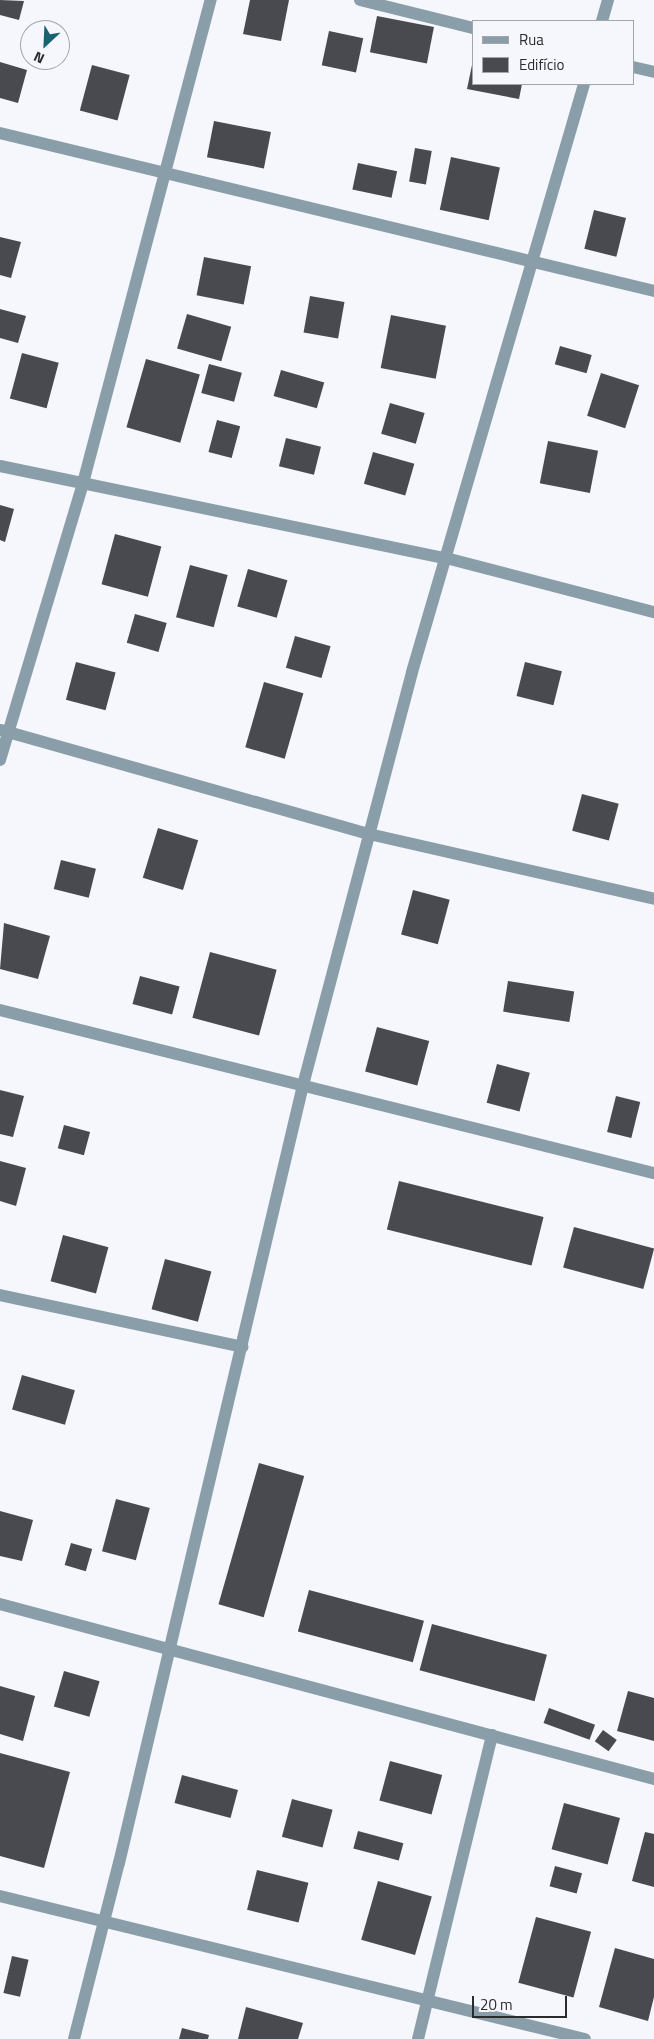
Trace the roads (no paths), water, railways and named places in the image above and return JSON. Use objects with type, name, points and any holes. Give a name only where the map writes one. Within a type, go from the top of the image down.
[{"type":"street","points":[[0,760],[4,731],[83,483],[167,173],[211,0]]},
{"type":"street","points":[[360,0],[472,28]]},
{"type":"street","points":[[602,20],[608,0]]},
{"type":"street","points":[[634,67],[654,72]]},
{"type":"street","points":[[74,2039],[170,1648],[303,1085],[369,834],[446,558],[584,85]]},
{"type":"street","points":[[0,133],[654,291]]},
{"type":"street","points":[[0,466],[446,558],[654,612]]},
{"type":"street","points":[[4,731],[369,834],[654,899]]},
{"type":"street","points":[[0,1010],[654,1173]]},
{"type":"street","points":[[0,1295],[242,1347]]},
{"type":"street","points":[[0,1604],[654,1779]]},
{"type":"street","points":[[418,2039],[492,1735]]},
{"type":"street","points":[[0,1896],[585,2039]]}]
